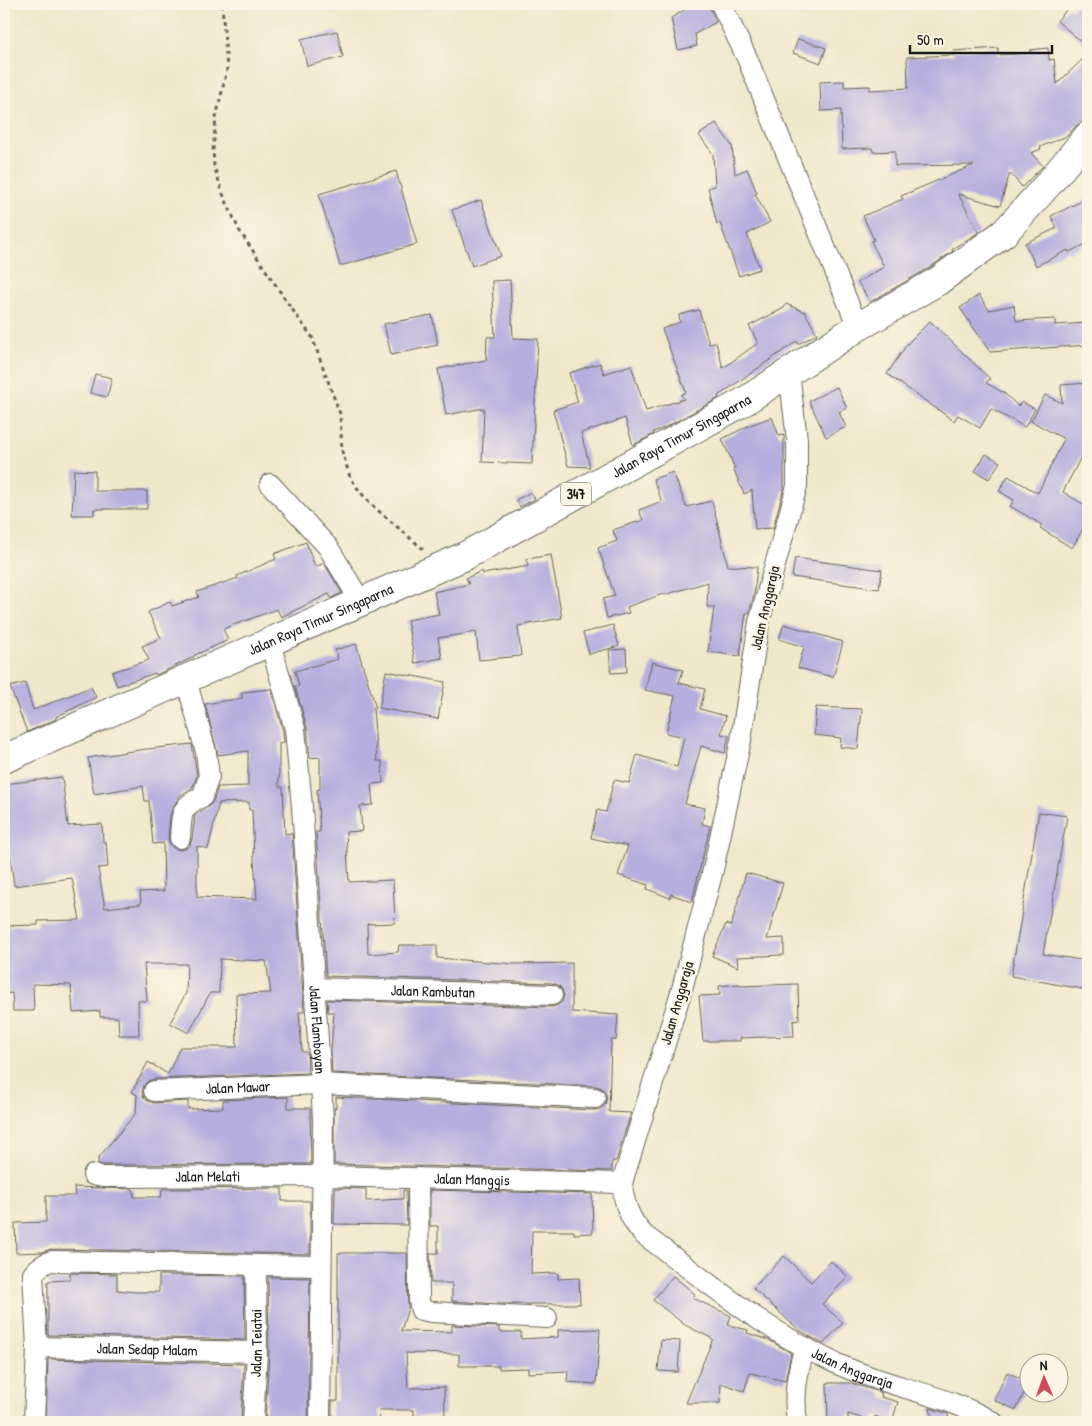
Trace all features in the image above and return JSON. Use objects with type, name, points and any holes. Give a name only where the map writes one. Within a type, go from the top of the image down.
[{"type":"main road","name":"Jalan Raya Timur Singaparna","points":[[4,759],[466,556],[745,401],[858,327],[938,281],[1004,233],[1087,141]]},
{"type":"street","points":[[722,6],[747,58],[858,327]]},
{"type":"street","name":"Jalan Anggaraja","points":[[789,371],[797,440],[797,486],[759,622],[741,740],[713,870],[682,989],[622,1183],[624,1201],[629,1216],[644,1235],[767,1326],[834,1363],[959,1406],[993,1422]]},
{"type":"street","points":[[270,484],[328,547],[361,602]]},
{"type":"street","name":"Jalan Flamboyan","points":[[270,642],[295,729],[321,1084],[323,1119],[320,1422]]},
{"type":"street","points":[[180,838],[182,813],[188,803],[202,797],[209,777],[206,752],[186,679]]},
{"type":"street","name":"Jalan Rambutan","points":[[314,988],[552,995]]},
{"type":"street","name":"Jalan Mawar","points":[[154,1091],[321,1084],[595,1098]]},
{"type":"street","name":"Jalan Melati","points":[[93,1175],[103,1177],[322,1176]]},
{"type":"street","name":"Jalan Manggis","points":[[322,1176],[622,1183]]},
{"type":"street","points":[[418,1178],[419,1301],[421,1310],[546,1318]]},
{"type":"street","points":[[34,1422],[37,1347],[34,1274],[44,1264],[51,1261],[321,1266]]},
{"type":"street","name":"Jalan Teiatai","points":[[253,1422],[257,1352],[256,1266]]},
{"type":"street","name":"Jalan Sedap Malam","points":[[37,1347],[257,1352]]},
{"type":"street","points":[[797,1422],[795,1390],[797,1372],[805,1347]]},
{"type":"path","points":[[222,4],[227,69],[216,118],[213,150],[214,166],[223,194],[239,230],[312,337],[340,414],[342,451],[350,477],[360,492],[374,507],[443,566]]},
{"type":"building","points":[[695,4],[711,4],[711,11],[716,22],[695,34],[697,46],[678,50],[671,18]]},
{"type":"building","points":[[1077,4],[1088,4],[1088,47],[1057,21],[1069,7],[1072,10]]},
{"type":"building","points":[[337,31],[343,57],[307,66],[301,39]]},
{"type":"building","points":[[798,39],[826,48],[821,63],[793,53]]},
{"type":"building","points":[[998,48],[998,55],[1030,53],[1030,50],[1048,48],[1049,60],[1054,59],[1057,84],[1088,54],[1088,119],[1076,126],[1067,136],[1040,147],[1041,149],[1031,153],[1043,166],[1022,187],[1010,173],[1000,206],[958,194],[979,232],[952,249],[953,251],[929,268],[870,302],[858,282],[884,267],[871,241],[874,240],[863,216],[903,199],[901,196],[974,165],[895,166],[895,151],[873,152],[872,148],[842,149],[841,110],[821,111],[820,82],[844,81],[844,87],[870,86],[870,90],[908,88],[907,57],[954,55],[953,51]]},
{"type":"building","points":[[716,123],[732,146],[735,174],[747,169],[757,193],[755,194],[770,222],[747,234],[760,269],[739,276],[720,223],[717,224],[708,188],[715,186],[713,154],[699,135]]},
{"type":"building","points":[[396,171],[417,244],[340,266],[319,194]]},
{"type":"building","points":[[1088,198],[1088,243],[1069,252],[1068,250],[1036,266],[1025,243],[1057,228],[1051,216]]},
{"type":"building","points":[[481,200],[501,256],[472,266],[452,210]]},
{"type":"building","points":[[510,280],[513,338],[538,339],[532,464],[482,462],[484,408],[446,415],[438,369],[486,360],[487,337],[495,337],[492,281]]},
{"type":"building","points":[[979,295],[989,310],[1014,305],[1016,321],[1055,319],[1055,325],[1088,323],[1088,345],[990,352],[960,308]]},
{"type":"building","points":[[786,304],[805,312],[817,334],[798,344],[797,341],[718,396],[719,398],[653,432],[654,434],[633,445],[625,418],[581,433],[590,467],[568,466],[553,410],[578,402],[569,373],[600,363],[604,374],[631,365],[646,411],[684,399],[681,395],[686,392],[662,329],[680,322],[679,315],[699,310],[709,344],[716,342],[723,368],[758,343],[749,326],[784,308]]},
{"type":"building","points":[[432,315],[438,345],[391,355],[384,324]]},
{"type":"building","points":[[930,321],[990,379],[986,383],[1004,393],[1018,406],[1022,402],[1035,409],[1025,427],[991,409],[980,428],[958,415],[954,421],[887,374],[908,343]]},
{"type":"building","points":[[95,374],[112,378],[107,397],[90,393]]},
{"type":"building","points":[[1088,383],[1088,453],[1084,451],[1063,492],[1088,507],[1088,520],[1072,548],[1040,528],[1042,525],[1010,506],[1014,500],[999,491],[1008,476],[1038,493],[1064,439],[1031,421],[1045,395],[1062,403],[1061,385]]},
{"type":"building","points":[[837,387],[847,408],[839,412],[846,427],[826,437],[809,401]]},
{"type":"building","points":[[772,417],[779,436],[784,435],[784,488],[773,528],[755,529],[752,490],[744,494],[722,439],[750,425]]},
{"type":"building","points":[[986,454],[1000,462],[989,479],[975,471]]},
{"type":"building","points":[[74,470],[95,471],[95,491],[147,491],[147,509],[94,509],[94,515],[72,515]]},
{"type":"building","points":[[673,472],[686,507],[712,501],[728,566],[757,567],[754,595],[749,613],[746,613],[740,656],[708,652],[714,607],[707,607],[708,582],[663,594],[627,607],[629,613],[607,618],[603,599],[615,596],[598,548],[617,541],[613,530],[643,520],[639,510],[662,501],[653,479]]},
{"type":"building","points":[[531,492],[535,499],[520,507],[516,500]]},
{"type":"building","points":[[306,542],[315,567],[324,563],[342,593],[331,598],[329,594],[281,617],[277,609],[223,629],[228,640],[156,675],[155,673],[117,686],[112,672],[149,660],[142,646],[161,638],[148,612],[170,602],[172,606],[199,597],[197,592],[238,578],[237,576],[276,559],[274,554]]},
{"type":"building","points":[[551,555],[562,618],[518,626],[521,656],[479,660],[476,632],[438,638],[442,658],[415,663],[407,620],[439,614],[434,592],[469,584],[466,578],[482,571],[483,574],[528,566],[527,559]]},
{"type":"building","points":[[795,558],[882,570],[879,589],[792,577]]},
{"type":"building","points":[[784,624],[843,642],[833,677],[798,668],[804,647],[779,639]]},
{"type":"building","points":[[613,625],[619,646],[589,654],[583,633]]},
{"type":"building","points":[[356,644],[376,708],[373,707],[377,761],[382,761],[383,783],[371,784],[373,805],[360,806],[362,831],[346,832],[349,882],[393,880],[395,923],[367,924],[368,954],[398,952],[399,945],[437,945],[437,958],[514,964],[572,963],[572,1012],[618,1015],[616,1040],[611,1040],[609,1112],[631,1113],[616,1161],[612,1161],[612,1171],[334,1164],[334,1108],[336,1108],[336,1097],[594,1110],[600,1109],[605,1105],[607,1098],[602,1088],[596,1086],[332,1073],[331,1050],[334,1012],[328,1012],[327,1000],[552,1007],[562,1002],[564,996],[562,989],[552,983],[326,976],[316,832],[320,832],[317,790],[320,789],[320,757],[310,758],[307,728],[295,686],[299,686],[295,671],[338,659],[335,650]]},
{"type":"building","points":[[626,649],[627,672],[611,673],[609,650]]},
{"type":"building","points":[[652,662],[683,670],[679,683],[705,689],[700,709],[726,716],[721,734],[729,736],[725,753],[701,746],[685,804],[705,808],[702,824],[710,826],[692,902],[671,894],[670,898],[647,889],[648,885],[618,875],[628,846],[591,838],[597,810],[606,812],[614,780],[629,783],[637,755],[677,767],[684,737],[666,733],[675,696],[645,690]]},
{"type":"building","points":[[386,671],[445,682],[438,719],[379,708]]},
{"type":"building","points":[[25,683],[33,710],[91,687],[96,697],[56,717],[56,719],[27,732],[10,687]]},
{"type":"building","points":[[271,689],[283,731],[284,742],[279,743],[279,787],[283,787],[285,834],[292,833],[304,1012],[299,1012],[302,1052],[307,1052],[308,1073],[154,1079],[144,1085],[142,1092],[144,1098],[154,1103],[188,1101],[188,1109],[223,1108],[223,1100],[288,1097],[288,1108],[310,1108],[311,1164],[98,1164],[98,1158],[136,1113],[137,1095],[132,1092],[148,1062],[168,1074],[180,1047],[237,1047],[236,994],[271,993],[266,961],[220,959],[219,993],[210,993],[189,1033],[170,1023],[186,993],[187,964],[144,964],[147,1001],[138,1001],[139,1035],[119,1035],[118,1017],[100,1017],[100,1011],[73,1013],[71,985],[33,984],[34,1011],[13,1011],[12,993],[4,994],[4,926],[38,925],[38,921],[80,920],[72,878],[14,886],[7,830],[4,831],[4,784],[62,777],[68,826],[102,824],[108,867],[98,868],[105,908],[141,904],[140,892],[164,891],[163,843],[153,844],[149,801],[145,801],[143,786],[94,794],[88,758],[192,744],[197,776],[192,788],[180,796],[173,807],[168,837],[169,843],[173,848],[185,849],[190,845],[192,839],[195,815],[213,802],[218,787],[248,786],[248,751],[218,755],[205,704],[242,698],[242,692]],"holes":[[[249,802],[249,810],[252,810],[257,899],[197,897],[197,846],[208,849],[219,803]]]},
{"type":"building","points":[[816,707],[862,709],[858,749],[840,747],[841,738],[814,735]]},
{"type":"building","points":[[1039,812],[1067,816],[1043,954],[1088,961],[1088,990],[1011,976]]},
{"type":"building","points":[[746,873],[783,883],[767,939],[784,938],[784,955],[737,957],[738,967],[712,956],[726,924],[731,926]]},
{"type":"building","points":[[740,984],[740,986],[798,984],[799,1020],[793,1021],[794,1036],[740,1038],[740,1041],[703,1041],[699,996],[720,995],[719,986]]},
{"type":"building","points":[[74,1187],[133,1189],[134,1197],[161,1197],[162,1189],[282,1188],[282,1201],[310,1201],[310,1254],[51,1249],[42,1252],[16,1253],[15,1223],[46,1222],[46,1196],[75,1196]]},
{"type":"building","points":[[335,1188],[366,1189],[366,1201],[403,1199],[403,1190],[406,1190],[407,1225],[334,1224]]},
{"type":"building","points":[[430,1190],[592,1194],[593,1233],[574,1234],[574,1231],[532,1231],[531,1274],[558,1273],[558,1279],[579,1278],[580,1304],[499,1304],[452,1301],[452,1283],[431,1283],[430,1253],[438,1253],[438,1226],[430,1226]]},
{"type":"building","points":[[338,1253],[407,1253],[408,1308],[401,1331],[452,1332],[452,1325],[499,1327],[499,1332],[521,1332],[521,1339],[558,1337],[558,1330],[600,1329],[596,1384],[567,1382],[568,1371],[528,1373],[528,1368],[499,1369],[499,1366],[459,1366],[459,1354],[406,1353],[408,1388],[444,1387],[445,1415],[414,1416],[414,1410],[379,1410],[380,1422],[332,1422],[332,1401],[338,1401]]},
{"type":"building","points":[[784,1256],[811,1282],[831,1261],[848,1277],[822,1304],[843,1323],[823,1344],[799,1330],[753,1288]]},
{"type":"building","points":[[70,1273],[117,1274],[117,1290],[135,1292],[159,1292],[159,1275],[244,1276],[245,1340],[48,1335],[48,1281],[70,1280]]},
{"type":"building","points":[[673,1276],[695,1294],[693,1298],[731,1316],[728,1325],[748,1330],[747,1333],[769,1340],[791,1353],[785,1381],[750,1373],[744,1391],[721,1383],[720,1403],[686,1403],[713,1339],[685,1325],[653,1300]]},
{"type":"building","points":[[268,1277],[310,1278],[308,1422],[265,1422],[269,1353]]},
{"type":"building","points":[[661,1340],[680,1341],[678,1372],[658,1371]]},
{"type":"building","points":[[48,1359],[244,1364],[241,1422],[46,1422]]},
{"type":"building","points":[[1007,1372],[1020,1378],[1020,1401],[1016,1410],[994,1400]]},
{"type":"building","points":[[827,1383],[851,1383],[882,1393],[881,1397],[898,1402],[892,1422],[875,1416],[874,1422],[848,1414],[848,1421],[828,1422]]},
{"type":"building","points":[[930,1408],[948,1414],[949,1422],[933,1422]]}]
